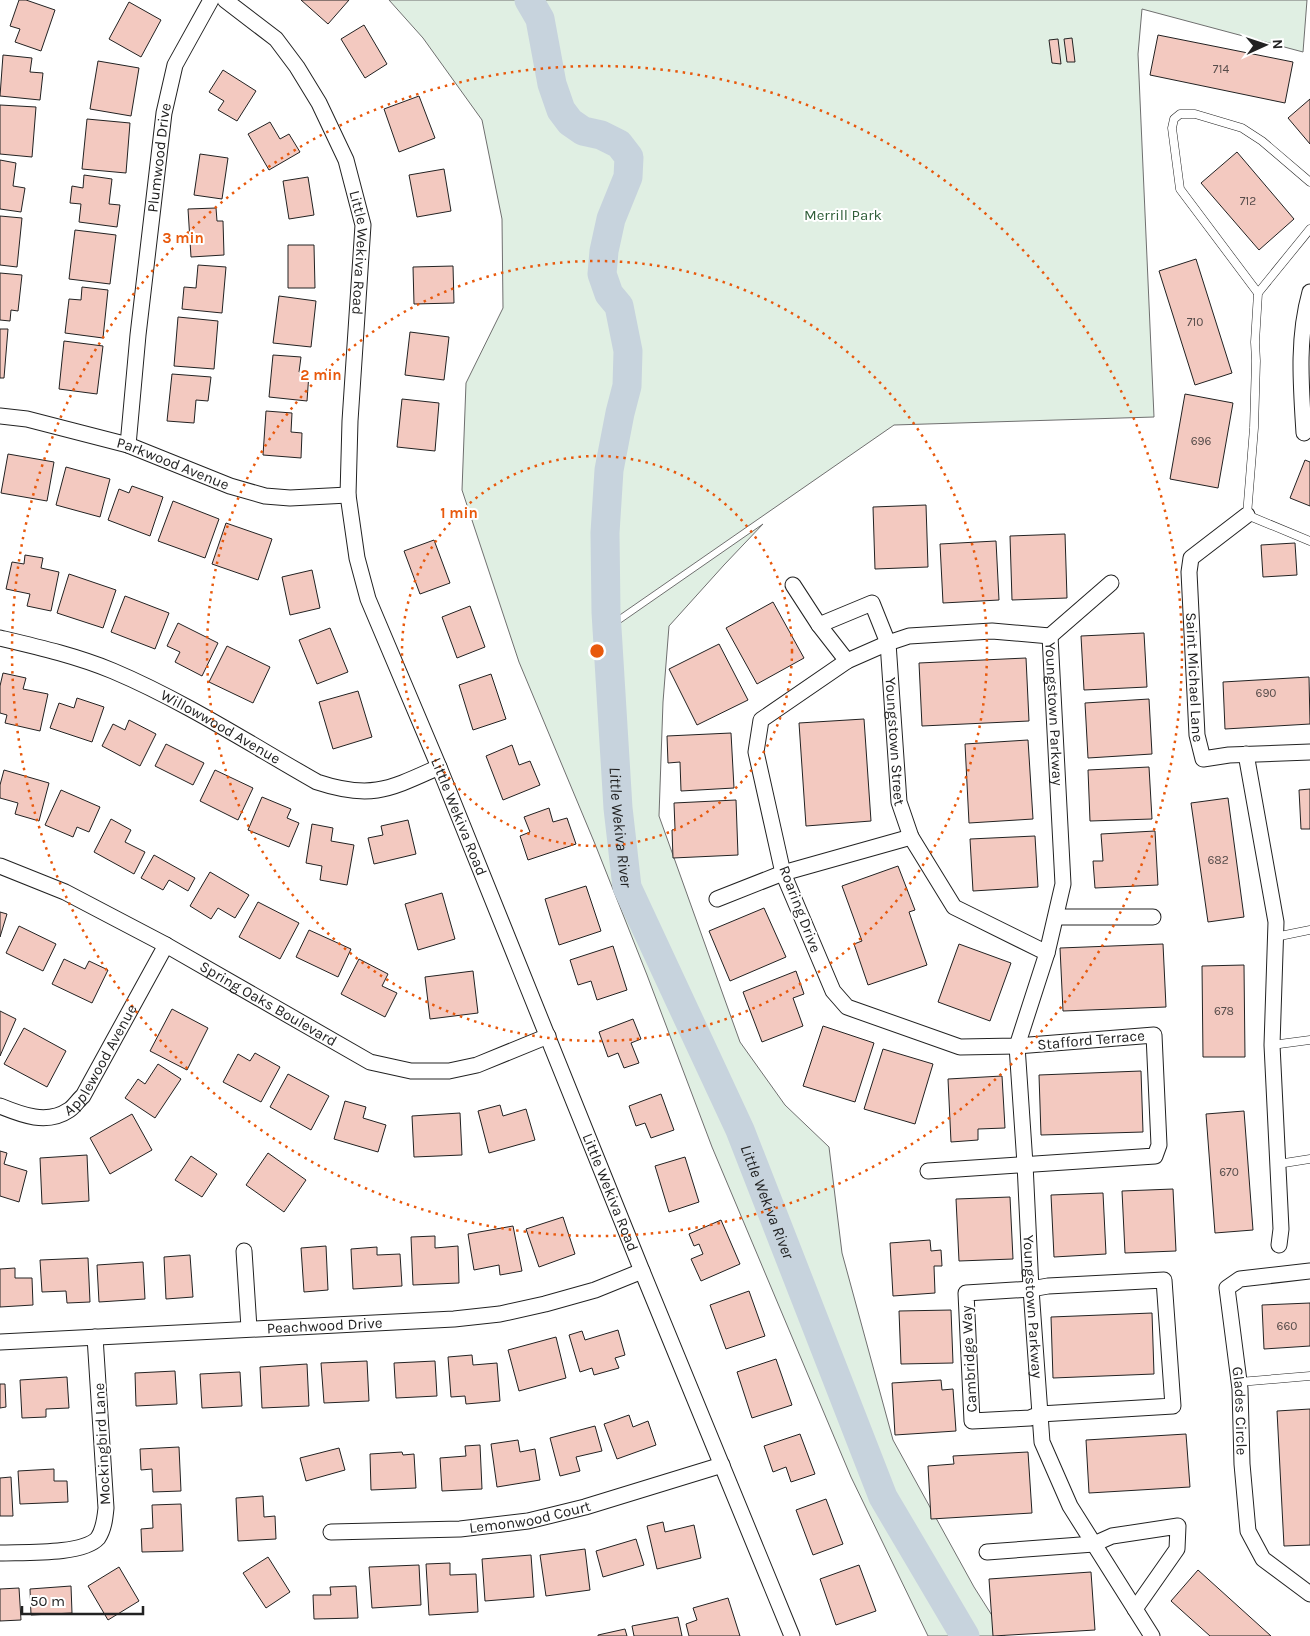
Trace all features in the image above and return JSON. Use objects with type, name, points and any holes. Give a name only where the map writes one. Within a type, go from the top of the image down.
[{"type":"street","name":"Plumwood Drive","points":[[128,445],[138,336],[164,113],[175,65],[211,0]]},
{"type":"street","name":"Little Wekiva Road","points":[[225,0],[276,39],[297,67],[319,103],[346,160],[363,225],[350,421],[348,495],[357,558],[368,599],[439,767],[642,1271],[792,1636]]},
{"type":"street","points":[[1304,433],[1300,360],[1306,343],[1305,310],[1310,292]]},
{"type":"street","name":"Parkwood Avenue","points":[[0,416],[27,420],[128,445],[230,486],[266,496],[290,498],[348,495]]},
{"type":"street","name":"Saint Michael Lane","points":[[1247,516],[1191,558],[1189,572],[1197,735],[1203,759],[1246,754],[1310,752]]},
{"type":"street","points":[[1050,636],[1111,583]]},
{"type":"street","points":[[793,585],[819,625],[847,661]]},
{"type":"street","name":"Youngstown Street","points":[[819,625],[872,603],[888,643],[899,802],[911,836]]},
{"type":"street","name":"Youngstown Parkway","points":[[888,643],[909,636],[992,631],[1050,636],[1063,884],[1047,953],[1017,1046],[1026,1164],[1031,1289],[1042,1442],[1070,1506],[1152,1636]]},
{"type":"street","name":"Willowwood Avenue","points":[[0,638],[56,652],[112,671],[179,704],[318,782],[341,790],[367,792],[394,787],[439,767]]},
{"type":"street","name":"Roaring Drive","points":[[888,643],[847,661],[761,720],[756,752],[783,873],[833,991],[848,1007],[960,1047],[1017,1046]]},
{"type":"street","points":[[1246,754],[1276,922],[1272,1045],[1281,1229],[1279,1245]]},
{"type":"street","points":[[718,899],[783,873],[911,836],[954,906],[1047,953]]},
{"type":"street","name":"Spring Oaks Boulevard","points":[[0,866],[65,892],[166,945],[370,1062],[411,1071],[449,1071],[477,1065],[548,1036]]},
{"type":"street","points":[[1056,917],[1153,917]]},
{"type":"street","name":"Applewood Avenue","points":[[0,1106],[25,1116],[51,1118],[69,1110],[83,1096],[166,945]]},
{"type":"street","name":"Stafford Terrace","points":[[1017,1046],[1154,1035],[1159,1145],[1155,1156],[1026,1164]]},
{"type":"street","points":[[928,1171],[1026,1164]]},
{"type":"street","points":[[244,1251],[249,1328]]},
{"type":"street","name":"Peachwood Drive","points":[[0,1342],[454,1319],[500,1314],[595,1290],[642,1271]]},
{"type":"street","name":"Glades Circle","points":[[1310,1271],[1240,1279],[1227,1288],[1239,1382],[1242,1464],[1248,1531],[1263,1560],[1310,1594]]},
{"type":"street","points":[[1031,1289],[1048,1286],[1164,1280],[1173,1396],[1173,1406],[1040,1414]]},
{"type":"street","name":"Cambridge Way","points":[[1031,1289],[966,1293],[972,1421],[1030,1418],[1040,1414]]},
{"type":"street","name":"Mockingbird Lane","points":[[0,1553],[74,1550],[88,1545],[98,1538],[104,1526],[106,1508],[96,1337]]},
{"type":"street","name":"Lemonwood Court","points":[[331,1532],[460,1529],[528,1521],[585,1507],[722,1465]]},
{"type":"street","points":[[987,1552],[1094,1544],[1112,1536],[1178,1526],[1177,1549],[1135,1609]]},
{"type":"lane","points":[[1258,293],[1180,189],[1172,128],[1174,119],[1180,114],[1195,114],[1242,128],[1262,141],[1310,182]]},
{"type":"lane","points":[[1310,229],[1258,293],[1255,342],[1254,428],[1247,516],[1310,541]]},
{"type":"lane","points":[[1276,937],[1310,930]]},
{"type":"lane","points":[[1272,1045],[1310,1040]]},
{"type":"lane","points":[[1278,1164],[1310,1159]]},
{"type":"lane","points":[[1239,1382],[1310,1376]]},
{"type":"green space","points":[[389,0],[531,0],[559,107],[577,131],[612,142],[623,156],[622,178],[605,219],[596,273],[611,305],[622,351],[621,385],[607,474],[603,558],[606,619],[608,623],[614,626],[619,624],[763,524],[669,626],[663,702],[659,816],[740,1042],[785,1105],[829,1147],[842,1253],[893,1440],[974,1587],[1005,1636],[928,1636],[851,1477],[712,1147],[595,844],[519,662],[462,490],[466,383],[503,308],[502,219],[482,120],[423,38]]},
{"type":"green space","name":"Merrill Park","points":[[539,0],[1307,0],[1303,52],[1142,9],[1138,54],[1154,417],[894,425],[614,619],[611,557],[615,475],[629,386],[631,351],[619,303],[604,274],[612,220],[630,180],[631,154],[617,136],[583,125],[566,103]]},
{"type":"building","points":[[19,0],[26,0],[55,10],[41,51],[15,42],[20,29],[10,26]]},
{"type":"building","points":[[301,0],[349,0],[328,24]]},
{"type":"building","points":[[129,2],[161,20],[141,57],[109,39]]},
{"type":"building","points":[[364,25],[387,64],[365,78],[341,39]]},
{"type":"building","points":[[1158,35],[1293,62],[1285,103],[1150,75]]},
{"type":"building","points":[[1072,38],[1075,62],[1067,62],[1064,39]]},
{"type":"building","points":[[1058,39],[1061,64],[1052,63],[1049,40]]},
{"type":"building","points":[[3,55],[32,58],[30,72],[43,73],[40,100],[0,96]]},
{"type":"building","points":[[98,61],[139,68],[131,116],[90,109]]},
{"type":"building","points":[[223,70],[256,91],[237,121],[218,110],[224,101],[209,92]]},
{"type":"building","points":[[419,96],[435,138],[399,152],[384,109]]},
{"type":"building","points":[[1310,99],[1310,144],[1288,118]]},
{"type":"building","points":[[0,105],[36,107],[32,157],[0,154]]},
{"type":"building","points":[[87,119],[130,123],[126,173],[82,169]]},
{"type":"building","points":[[270,122],[280,139],[289,134],[300,152],[269,170],[248,134]]},
{"type":"building","points":[[1237,152],[1294,219],[1259,250],[1201,183]]},
{"type":"building","points":[[200,154],[228,158],[222,199],[194,195]]},
{"type":"building","points":[[0,160],[16,163],[13,186],[25,188],[21,212],[0,209]]},
{"type":"building","points":[[444,169],[451,211],[417,217],[409,175]]},
{"type":"building","points":[[84,175],[112,179],[109,204],[120,205],[117,227],[79,222],[81,204],[70,203],[72,186],[83,188]]},
{"type":"building","points":[[308,177],[314,215],[289,219],[283,181]]},
{"type":"building","points":[[216,208],[217,221],[223,221],[224,255],[191,257],[188,209]]},
{"type":"building","points":[[0,216],[22,218],[17,267],[0,265]]},
{"type":"building","points":[[75,230],[116,235],[110,284],[69,279]]},
{"type":"building","points":[[288,245],[314,245],[315,288],[288,288]]},
{"type":"building","points":[[1196,259],[1232,373],[1195,385],[1159,271]]},
{"type":"building","points":[[198,265],[226,267],[222,313],[182,309],[184,287],[196,288]]},
{"type":"building","points":[[453,266],[454,303],[414,304],[413,267]]},
{"type":"building","points":[[0,273],[22,275],[18,311],[11,310],[10,321],[0,320]]},
{"type":"building","points":[[82,287],[108,290],[103,338],[65,333],[69,299],[81,300]]},
{"type":"building","points":[[279,296],[316,301],[311,347],[273,343]]},
{"type":"building","points":[[178,317],[218,321],[214,369],[174,366]]},
{"type":"building","points":[[0,329],[8,329],[4,378],[0,378]]},
{"type":"building","points":[[410,332],[449,337],[444,380],[405,375]]},
{"type":"building","points":[[64,341],[103,346],[97,394],[59,389]]},
{"type":"building","points":[[273,355],[301,357],[299,372],[309,373],[307,401],[269,397]]},
{"type":"building","points":[[172,374],[211,377],[208,401],[196,400],[194,423],[167,421]]},
{"type":"building","points":[[1185,394],[1233,403],[1218,488],[1170,479]]},
{"type":"building","points":[[402,399],[439,403],[435,451],[397,447]]},
{"type":"building","points":[[266,411],[292,413],[291,432],[302,433],[301,458],[263,455]]},
{"type":"building","points":[[8,454],[54,462],[47,501],[1,493]]},
{"type":"building","points":[[1305,460],[1310,462],[1310,506],[1290,498]]},
{"type":"building","points":[[66,467],[110,479],[100,517],[56,505]]},
{"type":"building","points":[[132,486],[163,497],[150,536],[108,520],[119,489],[129,493]]},
{"type":"building","points":[[173,501],[219,519],[205,558],[158,541]]},
{"type":"building","points":[[926,505],[928,567],[875,569],[873,507]]},
{"type":"building","points":[[226,523],[272,539],[258,580],[212,564]]},
{"type":"building","points":[[1065,534],[1067,598],[1012,600],[1010,536]]},
{"type":"building","points":[[434,540],[450,583],[420,594],[404,551]]},
{"type":"building","points":[[996,541],[999,600],[943,603],[940,544]]},
{"type":"building","points":[[1295,543],[1297,575],[1263,577],[1261,545]]},
{"type":"building","points":[[25,555],[43,558],[41,568],[59,572],[51,611],[27,606],[30,594],[6,589],[12,562],[24,564]]},
{"type":"building","points":[[312,570],[320,608],[290,615],[282,577]]},
{"type":"building","points":[[69,574],[116,590],[103,628],[57,613]]},
{"type":"building","points":[[125,596],[169,613],[155,649],[111,632]]},
{"type":"building","points":[[773,602],[804,658],[757,684],[726,628]]},
{"type":"building","points":[[470,606],[485,647],[457,658],[442,617]]},
{"type":"building","points":[[178,623],[218,643],[202,676],[175,662],[180,652],[167,646]]},
{"type":"building","points":[[330,628],[348,672],[317,684],[299,640]]},
{"type":"building","points":[[1144,633],[1147,687],[1084,690],[1081,636]]},
{"type":"building","points":[[719,644],[748,700],[697,725],[669,669]]},
{"type":"building","points":[[227,646],[270,667],[253,703],[209,682]]},
{"type":"building","points":[[1026,658],[1029,721],[922,726],[919,663]]},
{"type":"building","points":[[3,673],[26,678],[23,689],[48,694],[40,731],[5,723],[7,715],[0,713],[0,686]]},
{"type":"building","points":[[491,674],[506,719],[473,730],[459,685]]},
{"type":"building","points":[[1309,677],[1310,724],[1225,729],[1223,682]]},
{"type":"building","points":[[358,691],[372,737],[333,749],[319,702]]},
{"type":"building","points":[[77,698],[104,707],[92,742],[50,728],[59,703],[74,708]]},
{"type":"building","points":[[1149,699],[1152,754],[1088,758],[1085,703]]},
{"type":"building","points":[[864,719],[871,821],[806,826],[799,723]]},
{"type":"building","points":[[129,720],[156,734],[140,766],[102,746],[113,724],[125,730]]},
{"type":"building","points":[[731,733],[734,788],[681,791],[680,762],[668,763],[667,736]]},
{"type":"building","points":[[1028,740],[1033,819],[969,823],[965,744]]},
{"type":"building","points":[[166,744],[204,763],[193,785],[155,766]]},
{"type":"building","points":[[512,745],[519,765],[530,761],[540,785],[503,800],[486,756]]},
{"type":"building","points":[[1149,767],[1152,819],[1090,821],[1088,770]]},
{"type":"building","points":[[4,770],[49,783],[39,821],[15,814],[18,803],[0,798],[0,785]]},
{"type":"building","points":[[215,770],[253,788],[238,820],[200,801]]},
{"type":"building","points":[[1310,789],[1310,829],[1301,829],[1299,790]]},
{"type":"building","points":[[61,790],[100,807],[89,832],[77,827],[73,837],[45,825]]},
{"type":"building","points":[[262,797],[291,809],[287,818],[299,823],[289,847],[248,830]]},
{"type":"building","points":[[1228,798],[1244,917],[1208,922],[1191,803]]},
{"type":"building","points":[[736,800],[738,855],[673,858],[672,830],[675,829],[674,803]]},
{"type":"building","points":[[549,808],[553,822],[567,818],[576,844],[528,860],[520,836],[530,832],[524,817]]},
{"type":"building","points":[[111,819],[131,830],[125,842],[145,852],[134,874],[94,852]]},
{"type":"building","points":[[408,820],[416,854],[374,864],[368,838],[383,835],[381,826]]},
{"type":"building","points":[[312,824],[333,828],[331,841],[354,845],[347,885],[320,880],[322,866],[306,863]]},
{"type":"building","points":[[1155,831],[1158,885],[1095,888],[1093,861],[1103,861],[1101,834]]},
{"type":"building","points":[[1035,836],[1038,887],[973,891],[970,839]]},
{"type":"building","points":[[154,855],[195,878],[188,891],[169,880],[163,890],[141,878]]},
{"type":"building","points":[[898,866],[915,910],[909,912],[927,965],[868,985],[854,944],[862,941],[842,886]]},
{"type":"building","points":[[210,872],[249,895],[235,918],[218,908],[211,919],[190,906]]},
{"type":"building","points":[[586,886],[601,931],[559,945],[545,899]]},
{"type":"building","points":[[442,893],[455,939],[418,950],[405,904]]},
{"type":"building","points":[[258,902],[299,923],[280,959],[239,937]]},
{"type":"building","points":[[764,908],[786,957],[730,981],[709,931]]},
{"type":"building","points":[[0,912],[7,914],[0,937]]},
{"type":"building","points":[[19,926],[56,944],[43,971],[6,953]]},
{"type":"building","points":[[309,930],[351,949],[338,977],[296,957]]},
{"type":"building","points":[[959,944],[1011,963],[990,1021],[938,1002]]},
{"type":"building","points":[[1163,944],[1166,1007],[1063,1011],[1060,948]]},
{"type":"building","points":[[613,946],[627,990],[597,1000],[591,981],[578,985],[570,960]]},
{"type":"building","points":[[64,959],[85,969],[89,961],[108,970],[92,1003],[52,984]]},
{"type":"building","points":[[359,959],[388,974],[382,986],[397,993],[385,1017],[341,994]]},
{"type":"building","points":[[1244,965],[1245,1057],[1203,1057],[1202,966]]},
{"type":"building","points":[[473,971],[478,1013],[430,1019],[425,977]]},
{"type":"building","points":[[796,971],[804,994],[793,998],[803,1026],[762,1042],[743,992]]},
{"type":"building","points":[[172,1009],[208,1028],[187,1070],[150,1051]]},
{"type":"building","points":[[0,1011],[16,1019],[0,1056]]},
{"type":"building","points":[[633,1019],[641,1039],[631,1043],[639,1063],[624,1068],[618,1053],[608,1057],[599,1032]]},
{"type":"building","points":[[823,1026],[874,1043],[855,1102],[803,1086]]},
{"type":"building","points":[[24,1028],[66,1051],[47,1087],[4,1064]]},
{"type":"building","points":[[883,1049],[933,1064],[915,1124],[864,1109]]},
{"type":"building","points":[[255,1053],[280,1067],[261,1102],[223,1082],[238,1054],[250,1061]]},
{"type":"building","points":[[158,1064],[181,1079],[155,1118],[125,1098],[138,1079],[145,1084]]},
{"type":"building","points":[[1141,1071],[1143,1132],[1041,1135],[1039,1075]]},
{"type":"building","points":[[288,1074],[329,1096],[311,1130],[270,1107]]},
{"type":"building","points":[[1002,1076],[1005,1128],[978,1129],[978,1140],[951,1142],[948,1079]]},
{"type":"building","points":[[661,1094],[674,1130],[651,1138],[645,1123],[636,1126],[629,1106]]},
{"type":"building","points":[[345,1101],[366,1107],[363,1118],[386,1125],[378,1152],[334,1139]]},
{"type":"building","points":[[500,1105],[503,1116],[526,1109],[535,1140],[489,1153],[478,1111]]},
{"type":"building","points":[[1244,1111],[1253,1230],[1215,1233],[1206,1114]]},
{"type":"building","points":[[460,1113],[462,1155],[414,1157],[412,1116]]},
{"type":"building","points":[[132,1114],[152,1150],[110,1174],[90,1138]]},
{"type":"building","points":[[0,1151],[7,1153],[4,1164],[27,1171],[19,1202],[0,1196]]},
{"type":"building","points":[[268,1153],[306,1180],[284,1212],[246,1185]]},
{"type":"building","points":[[87,1155],[89,1201],[42,1204],[40,1158]]},
{"type":"building","points":[[191,1156],[217,1174],[202,1197],[175,1180]]},
{"type":"building","points":[[685,1157],[699,1202],[669,1212],[655,1166]]},
{"type":"building","points":[[1173,1189],[1176,1251],[1125,1253],[1122,1191]]},
{"type":"building","points":[[1103,1193],[1106,1254],[1054,1257],[1051,1195]]},
{"type":"building","points":[[1010,1197],[1013,1259],[959,1261],[956,1199]]},
{"type":"building","points":[[563,1217],[575,1254],[539,1267],[526,1229]]},
{"type":"building","points":[[721,1220],[740,1264],[701,1281],[691,1259],[703,1254],[699,1244],[694,1246],[689,1234]]},
{"type":"building","points":[[513,1226],[522,1271],[500,1275],[499,1265],[474,1270],[468,1234]]},
{"type":"building","points":[[435,1236],[435,1248],[458,1246],[459,1283],[413,1285],[411,1237]]},
{"type":"building","points":[[930,1240],[931,1251],[941,1250],[942,1266],[934,1266],[935,1293],[893,1296],[890,1243]]},
{"type":"building","points":[[326,1246],[328,1290],[304,1292],[301,1248]]},
{"type":"building","points":[[377,1247],[377,1255],[400,1254],[402,1286],[353,1289],[351,1249]]},
{"type":"building","points":[[190,1255],[193,1297],[166,1299],[164,1257]]},
{"type":"building","points":[[88,1258],[90,1302],[67,1303],[66,1291],[42,1292],[40,1260]]},
{"type":"building","points":[[143,1262],[145,1299],[99,1302],[97,1265]]},
{"type":"building","points":[[15,1268],[15,1278],[32,1278],[33,1305],[0,1307],[0,1269]]},
{"type":"building","points":[[749,1291],[765,1336],[726,1349],[710,1305]]},
{"type":"building","points":[[1310,1303],[1310,1346],[1264,1349],[1262,1305]]},
{"type":"building","points":[[951,1310],[953,1363],[901,1364],[899,1311]]},
{"type":"building","points":[[1152,1313],[1154,1374],[1053,1378],[1051,1317]]},
{"type":"building","points":[[618,1330],[625,1355],[615,1358],[619,1368],[594,1375],[592,1368],[580,1372],[569,1335],[582,1331],[585,1340]]},
{"type":"building","points":[[556,1337],[566,1378],[519,1391],[508,1350]]},
{"type":"building","points":[[472,1355],[473,1365],[497,1363],[500,1401],[466,1404],[465,1396],[451,1397],[448,1357]]},
{"type":"building","points":[[776,1359],[792,1405],[752,1418],[737,1372]]},
{"type":"building","points":[[367,1361],[369,1401],[324,1403],[321,1363]]},
{"type":"building","points":[[435,1361],[437,1396],[396,1398],[394,1363]]},
{"type":"building","points":[[307,1364],[309,1406],[262,1408],[260,1367]]},
{"type":"building","points":[[175,1371],[177,1404],[136,1406],[135,1373]]},
{"type":"building","points":[[240,1372],[242,1406],[202,1408],[200,1374]]},
{"type":"building","points":[[67,1377],[69,1408],[46,1409],[46,1417],[22,1418],[20,1380]]},
{"type":"building","points":[[941,1380],[942,1390],[953,1389],[956,1431],[895,1435],[892,1383]]},
{"type":"building","points":[[0,1384],[5,1384],[6,1407],[0,1408]]},
{"type":"building","points":[[1310,1409],[1310,1545],[1284,1546],[1277,1411]]},
{"type":"building","points":[[629,1415],[633,1427],[648,1421],[656,1445],[617,1459],[604,1424]]},
{"type":"building","points":[[595,1426],[602,1451],[576,1457],[580,1471],[560,1476],[550,1438]]},
{"type":"building","points":[[800,1434],[815,1474],[791,1482],[786,1467],[773,1472],[764,1446]]},
{"type":"building","points":[[1186,1434],[1190,1487],[1089,1493],[1086,1440]]},
{"type":"building","points":[[518,1440],[520,1452],[535,1449],[540,1480],[497,1487],[491,1444]]},
{"type":"building","points":[[480,1445],[482,1489],[442,1491],[440,1458],[466,1456],[465,1446]]},
{"type":"building","points":[[179,1447],[181,1491],[153,1492],[152,1469],[141,1470],[140,1449]]},
{"type":"building","points":[[339,1448],[345,1470],[306,1481],[300,1458]]},
{"type":"building","points":[[402,1452],[403,1455],[414,1454],[416,1488],[371,1490],[370,1454]]},
{"type":"building","points":[[1028,1452],[1032,1513],[931,1519],[928,1466],[954,1464],[953,1456]]},
{"type":"building","points":[[54,1469],[54,1481],[67,1481],[68,1502],[20,1504],[18,1471]]},
{"type":"building","points":[[11,1477],[13,1516],[0,1516],[0,1478]]},
{"type":"building","points":[[263,1496],[264,1517],[275,1516],[276,1539],[238,1541],[236,1498]]},
{"type":"building","points":[[826,1499],[843,1544],[813,1555],[796,1510]]},
{"type":"building","points":[[181,1504],[183,1551],[142,1552],[141,1529],[153,1528],[152,1505]]},
{"type":"building","points":[[663,1522],[665,1532],[694,1525],[701,1558],[657,1569],[647,1526]]},
{"type":"building","points":[[636,1539],[644,1565],[603,1577],[596,1551]]},
{"type":"building","points":[[585,1549],[590,1590],[546,1596],[540,1555]]},
{"type":"building","points":[[531,1555],[534,1597],[485,1601],[482,1559]]},
{"type":"building","points":[[268,1557],[290,1592],[266,1608],[243,1573]]},
{"type":"building","points":[[450,1563],[450,1575],[476,1574],[478,1612],[429,1615],[426,1564]]},
{"type":"building","points":[[419,1565],[421,1605],[372,1608],[369,1567]]},
{"type":"building","points":[[859,1565],[876,1611],[836,1625],[820,1579]]},
{"type":"building","points":[[119,1567],[139,1601],[108,1620],[88,1586]]},
{"type":"building","points":[[1198,1570],[1271,1636],[1210,1636],[1171,1601]]},
{"type":"building","points":[[1091,1572],[1095,1630],[993,1636],[989,1579]]},
{"type":"building","points":[[71,1586],[72,1613],[31,1615],[30,1589]]},
{"type":"building","points":[[356,1586],[358,1618],[314,1619],[313,1595],[331,1595],[330,1587]]},
{"type":"building","points":[[19,1588],[21,1620],[0,1621],[0,1589]]},
{"type":"building","points":[[728,1598],[740,1636],[689,1636],[686,1624],[697,1620],[693,1608]]},
{"type":"building","points":[[678,1617],[682,1636],[634,1636],[632,1626]]},
{"type":"building","points":[[625,1629],[627,1636],[598,1636],[598,1635]]},
{"type":"waterway","name":"Little Wekiva River","points":[[529,0],[540,19],[552,84],[561,110],[570,122],[583,131],[601,135],[619,144],[629,157],[628,177],[611,219],[604,251],[602,274],[609,294],[619,306],[628,351],[627,386],[609,470],[605,533],[606,612],[618,808],[627,887],[740,1130],[883,1497],[965,1636]]}]
